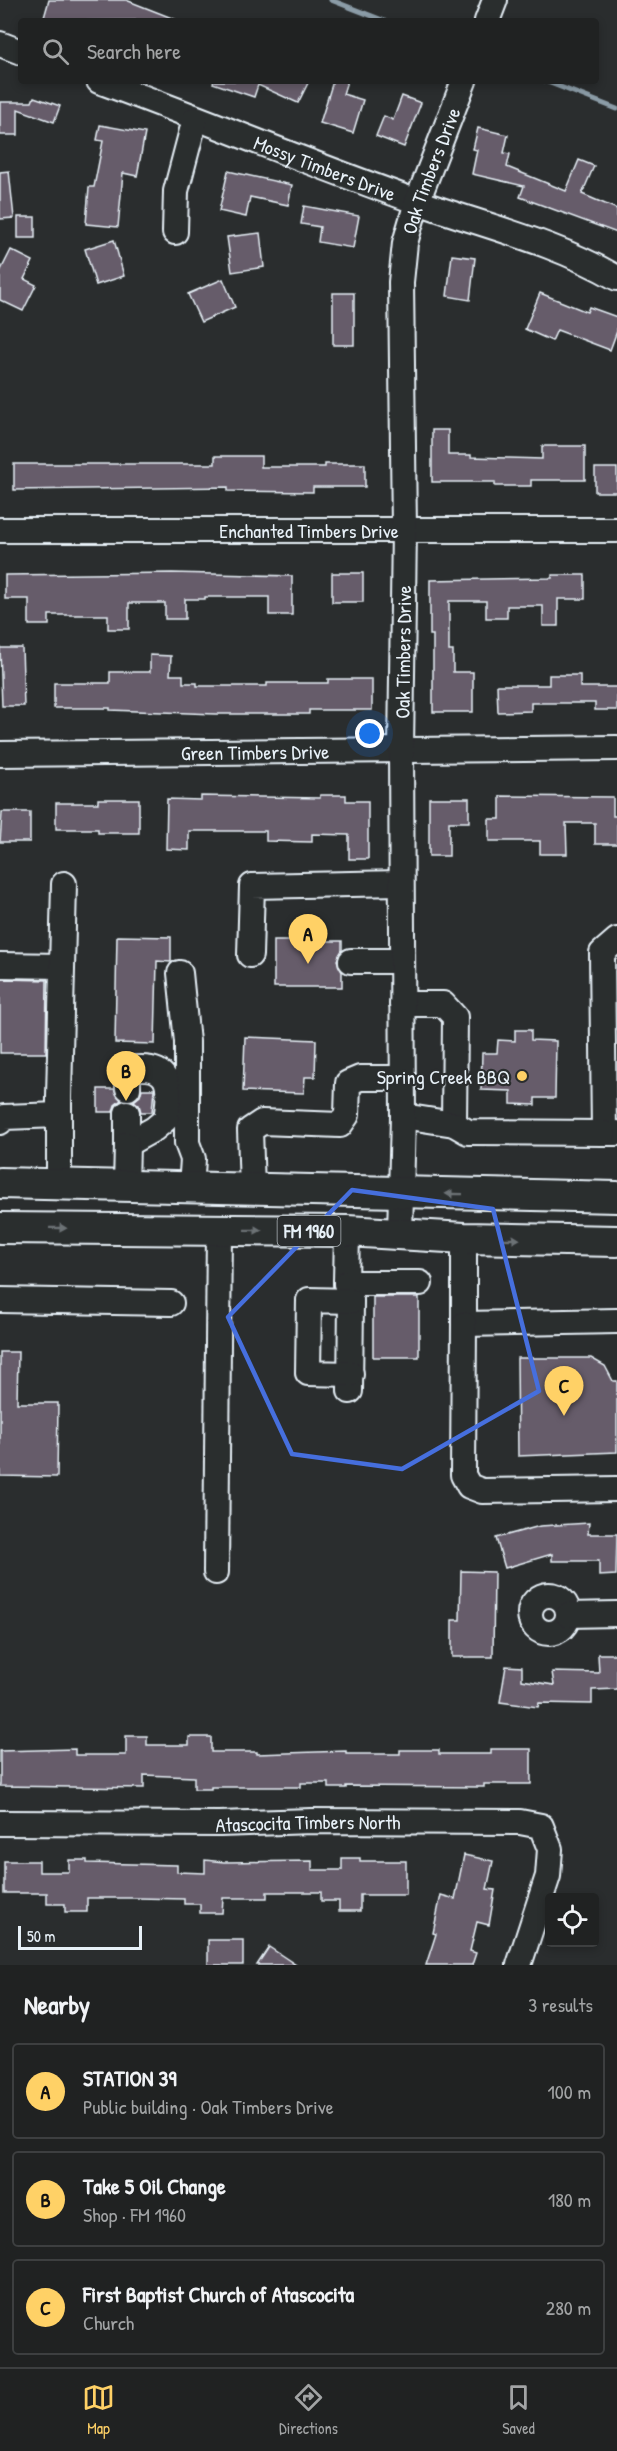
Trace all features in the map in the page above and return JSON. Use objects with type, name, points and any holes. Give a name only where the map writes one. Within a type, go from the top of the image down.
[{"type":"main road","name":"FM 1960","points":[[0,1183],[617,1197]]},
{"type":"main road","name":"FM 1960","points":[[0,1228],[347,1231],[464,1238],[617,1241]]},
{"type":"street","points":[[488,18],[495,0]]},
{"type":"street","points":[[0,44],[18,51]]},
{"type":"street","name":"Mossy Timbers Drive","points":[[108,84],[417,202],[534,240],[594,264],[617,278]]},
{"type":"street","name":"Oak Timbers Drive","points":[[400,1234],[403,1116],[401,749],[404,529],[401,282],[405,243],[417,202],[463,84]]},
{"type":"street","points":[[175,232],[176,191],[195,119]]},
{"type":"street","name":"Enchanted Timbers Drive","points":[[0,530],[617,530]]},
{"type":"street","name":"Green Timbers Drive","points":[[0,754],[617,748]]},
{"type":"street","points":[[250,956],[252,886],[401,883]]},
{"type":"street","points":[[59,1185],[64,884]]},
{"type":"street","points":[[403,1116],[454,1124],[468,1132],[610,1133],[602,953],[617,939]]},
{"type":"street","points":[[351,961],[402,961]]},
{"type":"street","points":[[0,964],[62,966]]},
{"type":"street","points":[[180,973],[188,1042],[188,1143],[193,1159],[191,1188]]},
{"type":"street","points":[[402,1004],[443,1004],[455,1017],[454,1124]]},
{"type":"street","points":[[127,1144],[154,1129],[166,1119],[169,1088],[166,1077],[158,1070],[143,1067],[128,1070],[128,1088]]},
{"type":"street","points":[[252,1189],[250,1130],[262,1122],[340,1125],[347,1115],[348,1083],[360,1078],[403,1078]]},
{"type":"street","points":[[126,1186],[127,1113]]},
{"type":"street","points":[[0,1122],[4,1118],[22,1115],[59,1115]]},
{"type":"street","points":[[216,1572],[219,1230]]},
{"type":"street","points":[[347,1231],[349,1292],[351,1382],[308,1373],[309,1300],[349,1292],[420,1283]]},
{"type":"street","points":[[464,1238],[463,1475],[469,1486],[482,1491],[617,1489]]},
{"type":"street","points":[[0,1300],[171,1303]]},
{"type":"street","points":[[464,1324],[617,1322]]},
{"type":"street","points":[[568,1615],[617,1614]]},
{"type":"street","name":"Atascocita Timbers North","points":[[0,1823],[520,1822],[541,1826],[550,1849],[548,1876],[519,1965]]},
{"type":"highlighted area","points":[[352,1190],[493,1209],[539,1391],[402,1469],[292,1454],[228,1317]]},
{"type":"building","points":[[49,0],[126,0],[172,18],[44,18]]},
{"type":"building","points":[[216,84],[308,84],[298,103],[258,85],[254,97]]},
{"type":"building","points":[[332,84],[346,84],[343,94],[363,100],[353,133],[320,123]]},
{"type":"building","points":[[402,96],[421,103],[404,147],[376,136],[384,116],[393,120]]},
{"type":"building","points":[[34,97],[60,106],[54,122],[18,109],[18,135],[0,135],[0,102],[32,102]]},
{"type":"building","points":[[100,125],[145,133],[137,176],[123,173],[118,227],[86,224],[89,187],[94,187],[103,141],[97,140]]},
{"type":"building","points":[[478,128],[508,135],[504,153],[510,154],[507,167],[566,191],[579,160],[594,166],[582,194],[617,209],[617,233],[520,197],[524,186],[472,174],[477,150],[473,149]]},
{"type":"building","points":[[9,171],[14,218],[0,219],[0,172]]},
{"type":"building","points":[[228,171],[292,185],[288,205],[250,197],[246,217],[219,211]]},
{"type":"building","points":[[304,206],[359,216],[353,248],[318,242],[320,227],[301,224]]},
{"type":"building","points":[[18,217],[35,217],[35,238],[18,238]]},
{"type":"building","points":[[260,233],[264,267],[232,272],[227,237]]},
{"type":"building","points":[[114,240],[124,276],[96,285],[85,249]]},
{"type":"building","points":[[11,250],[33,261],[24,279],[36,285],[23,311],[0,300],[0,272]]},
{"type":"building","points":[[452,255],[475,258],[470,300],[447,296]]},
{"type":"building","points":[[223,279],[235,307],[201,322],[188,294]]},
{"type":"building","points":[[333,293],[354,293],[354,345],[333,345]]},
{"type":"building","points":[[540,293],[587,312],[589,307],[617,317],[617,331],[610,350],[557,330],[552,341],[525,329]]},
{"type":"building","points":[[432,430],[448,430],[448,455],[542,459],[542,446],[585,446],[585,480],[531,480],[531,486],[495,486],[495,482],[432,482]]},
{"type":"building","points":[[215,456],[261,456],[261,467],[325,467],[325,464],[365,464],[365,487],[313,487],[313,492],[228,491],[228,487],[14,490],[14,464],[215,464]]},
{"type":"building","points":[[595,468],[617,468],[617,492],[595,492]]},
{"type":"building","points":[[172,573],[292,576],[292,615],[269,615],[269,597],[205,597],[205,599],[185,599],[185,619],[165,619],[165,603],[129,603],[129,629],[108,629],[108,615],[49,615],[49,625],[29,625],[29,599],[5,599],[5,575]]},
{"type":"building","points":[[332,573],[363,573],[363,602],[332,602]]},
{"type":"building","points":[[552,575],[585,575],[585,599],[558,599],[558,626],[543,626],[543,606],[507,606],[507,618],[486,618],[486,601],[449,601],[449,651],[453,651],[453,672],[473,672],[473,712],[433,712],[430,580],[552,578]]},
{"type":"building","points":[[0,648],[22,648],[24,706],[2,706]]},
{"type":"building","points":[[150,655],[171,656],[170,675],[183,675],[183,683],[197,683],[197,686],[267,686],[267,683],[328,683],[328,679],[372,679],[372,710],[309,710],[309,714],[215,714],[110,710],[110,708],[54,708],[54,683],[110,683],[110,672],[150,672]]},
{"type":"building","points":[[549,675],[580,675],[580,687],[617,687],[617,710],[595,710],[595,703],[531,703],[531,711],[498,712],[497,685],[549,685]]},
{"type":"building","points":[[320,795],[346,795],[346,801],[368,801],[368,859],[349,859],[349,835],[312,834],[312,842],[266,841],[266,831],[189,831],[189,850],[166,849],[167,799],[201,800],[201,796],[320,798]]},
{"type":"building","points":[[500,796],[613,797],[613,816],[617,816],[617,844],[595,844],[595,823],[566,823],[567,854],[540,854],[540,841],[489,841],[489,819],[500,819]]},
{"type":"building","points":[[429,798],[469,798],[469,822],[449,822],[449,856],[429,856]]},
{"type":"building","points":[[98,799],[139,799],[139,833],[98,833],[98,829],[56,829],[56,803],[98,803]]},
{"type":"building","points":[[2,812],[30,812],[30,842],[0,842]]},
{"type":"building","points":[[117,936],[171,937],[171,962],[157,961],[155,1044],[115,1043]]},
{"type":"building","points":[[274,941],[342,941],[342,950],[337,960],[342,972],[342,987],[274,987]]},
{"type":"building","points":[[0,979],[47,980],[46,1053],[0,1053]]},
{"type":"building","points":[[515,1030],[531,1030],[531,1040],[556,1041],[555,1098],[535,1098],[535,1105],[511,1104],[511,1091],[481,1090],[482,1053],[497,1053],[498,1040],[515,1041]]},
{"type":"building","points":[[245,1037],[316,1040],[315,1077],[305,1077],[304,1093],[243,1091]]},
{"type":"building","points":[[98,1089],[114,1089],[121,1100],[115,1105],[113,1112],[98,1112]]},
{"type":"building","points":[[142,1089],[154,1089],[152,1112],[141,1112],[139,1105],[134,1101],[140,1096]]},
{"type":"building","points":[[373,1297],[419,1297],[419,1357],[373,1357]]},
{"type":"building","points":[[0,1352],[18,1352],[17,1403],[58,1403],[57,1477],[0,1476]]},
{"type":"building","points":[[517,1358],[591,1358],[605,1366],[613,1381],[617,1381],[617,1452],[518,1456]]},
{"type":"building","points":[[589,1523],[588,1534],[617,1534],[616,1575],[599,1576],[599,1561],[552,1561],[552,1554],[505,1568],[496,1538],[540,1526]]},
{"type":"building","points":[[461,1571],[494,1572],[493,1657],[452,1657],[452,1620],[460,1620]]},
{"type":"building","points":[[598,1654],[617,1654],[617,1689],[592,1690],[592,1704],[539,1703],[538,1707],[500,1702],[506,1666],[522,1667],[522,1680],[554,1685],[552,1672],[599,1673]]},
{"type":"building","points":[[126,1736],[147,1736],[147,1745],[189,1745],[189,1737],[211,1737],[211,1752],[257,1752],[257,1754],[346,1751],[346,1754],[400,1754],[400,1750],[439,1750],[439,1754],[491,1754],[491,1749],[531,1749],[531,1784],[484,1784],[484,1787],[346,1786],[346,1788],[329,1788],[329,1783],[301,1783],[301,1787],[194,1789],[194,1777],[144,1775],[144,1788],[0,1786],[0,1751],[75,1749],[75,1755],[126,1755]]},
{"type":"building","points":[[464,1855],[493,1861],[487,1889],[495,1890],[489,1925],[477,1922],[470,1951],[476,1953],[472,1965],[426,1965],[436,1934],[433,1933],[441,1895],[455,1899]]},
{"type":"building","points":[[342,1858],[360,1858],[360,1861],[406,1861],[406,1895],[360,1895],[360,1911],[339,1911],[339,1901],[321,1901],[321,1892],[267,1892],[267,1898],[223,1898],[222,1913],[200,1913],[200,1904],[184,1904],[184,1899],[138,1898],[87,1898],[87,1912],[65,1912],[65,1904],[47,1904],[47,1893],[4,1893],[4,1861],[39,1861],[39,1872],[69,1872],[69,1860],[87,1860],[87,1863],[177,1865],[177,1872],[205,1873],[205,1860],[224,1862],[312,1861],[312,1870],[342,1870]]},
{"type":"building","points":[[208,1940],[243,1940],[243,1965],[208,1965]]},
{"type":"building","points":[[269,1947],[296,1965],[257,1965]]},
{"type":"waterway","points":[[331,0],[377,18]]},
{"type":"waterway","points":[[553,84],[617,109]]},
{"type":"place","name":"STATION 39","points":[[308,964]]},
{"type":"place","name":"Spring Creek BBQ","points":[[522,1076]]},
{"type":"place","name":"Take 5 Oil Change","points":[[126,1101]]},
{"type":"place","name":"First Baptist Church of Atascocita","points":[[564,1416]]}]
